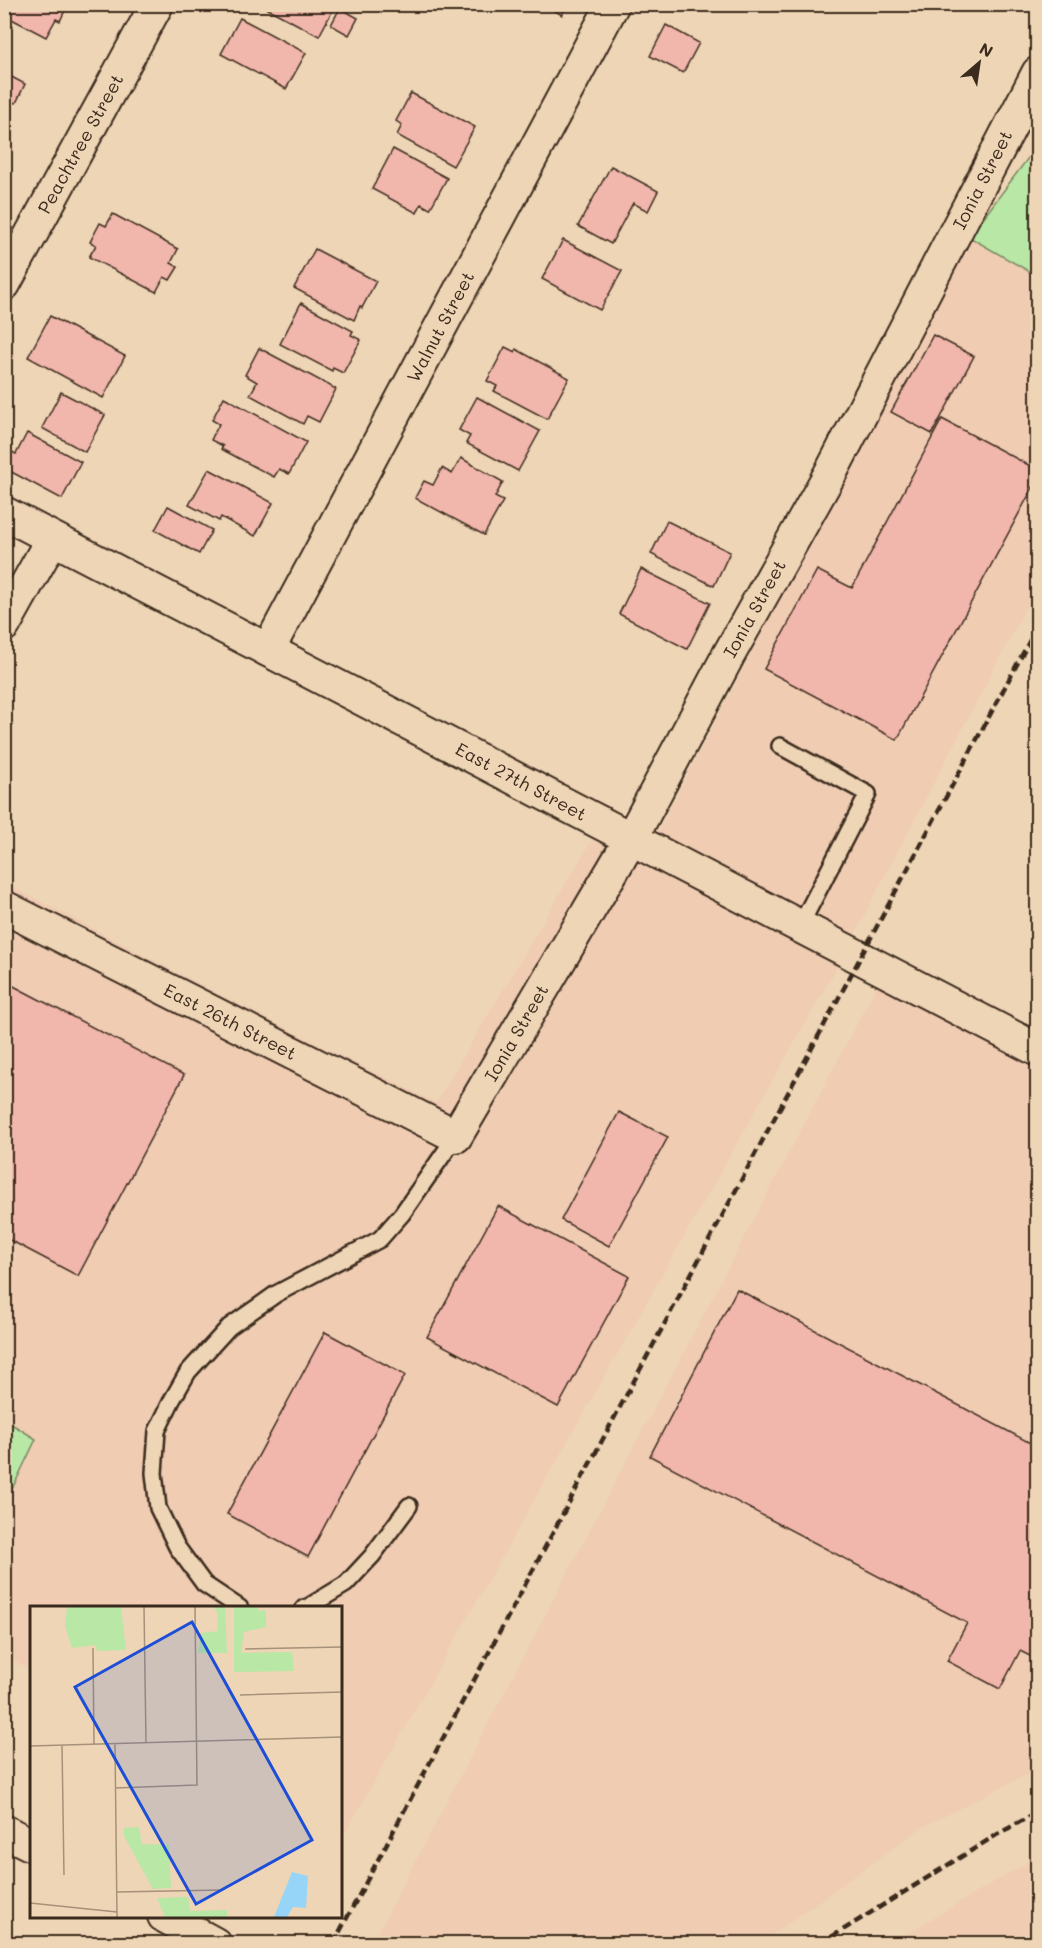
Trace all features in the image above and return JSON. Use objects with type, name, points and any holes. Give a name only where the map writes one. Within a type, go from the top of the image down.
[{"type":"street","name":"Peachtree Street","points":[[4,284],[157,4]]},
{"type":"street","name":"Walnut Street","points":[[268,650],[613,4]]},
{"type":"street","name":"Ionia Street","points":[[456,1136],[631,839],[728,656],[831,472],[1038,73]]},
{"type":"street","name":"East 27th Street","points":[[4,513],[1038,1050]]},
{"type":"street","points":[[4,625],[52,539]]},
{"type":"street","name":"East 26th Street","points":[[4,907],[456,1136]]},
{"type":"street","points":[[4,1831],[30,1844]]},
{"type":"street","points":[[166,1918],[214,1944]]},
{"type":"lane","points":[[780,746],[868,794],[800,926]]},
{"type":"lane","points":[[237,1606],[204,1584],[177,1547],[158,1508],[154,1473],[157,1431],[188,1372],[229,1327],[276,1294],[380,1239],[402,1214],[456,1136]]},
{"type":"lane","points":[[310,1606],[346,1584],[372,1557],[409,1506]]},
{"type":"shaded area","points":[[969,237],[1037,276],[1037,586],[837,967],[346,1831],[342,1829],[342,1606],[30,1606],[30,1669],[5,1656],[4,1504],[36,1439],[5,1420],[5,883],[263,1017],[436,1103],[592,840],[641,864]]},
{"type":"shaded area","points":[[877,986],[1037,1069],[1037,1769],[921,1828],[760,1943],[372,1944]]},
{"type":"shaded area","points":[[1037,1857],[1037,1943],[891,1943]]},
{"type":"green space","points":[[1037,146],[1037,276],[969,237]]},
{"type":"green space","points":[[5,1420],[36,1439],[5,1504]]},
{"type":"building","points":[[4,4],[68,4],[60,21],[56,19],[46,37],[4,15]]},
{"type":"building","points":[[259,4],[336,4],[319,36]]},
{"type":"building","points":[[543,4],[567,4],[562,15]]},
{"type":"building","points":[[340,8],[358,18],[349,35],[331,25]]},
{"type":"building","points":[[240,18],[306,53],[286,89],[221,54]]},
{"type":"building","points":[[666,25],[699,43],[683,73],[650,56]]},
{"type":"building","points":[[4,73],[25,84],[16,103],[12,102],[4,116]]},
{"type":"building","points":[[411,93],[475,127],[453,166],[397,135],[402,125],[396,121]]},
{"type":"building","points":[[393,149],[447,178],[430,209],[421,204],[417,213],[372,189]]},
{"type":"building","points":[[611,166],[658,191],[648,211],[633,203],[611,244],[578,226]]},
{"type":"building","points":[[113,214],[178,249],[171,263],[178,267],[170,280],[164,277],[156,292],[89,257],[96,245],[90,242],[100,223],[106,226]]},
{"type":"building","points":[[563,240],[622,271],[600,310],[542,279]]},
{"type":"building","points":[[315,249],[376,281],[354,320],[294,288]]},
{"type":"building","points":[[301,303],[353,331],[351,335],[361,340],[343,373],[333,368],[332,371],[280,344]]},
{"type":"building","points":[[50,316],[125,356],[103,398],[28,357]]},
{"type":"building","points":[[933,335],[974,356],[932,434],[891,412]]},
{"type":"building","points":[[505,347],[515,352],[516,349],[569,378],[547,419],[494,391],[497,386],[487,381]]},
{"type":"building","points":[[259,348],[336,389],[319,422],[307,416],[303,424],[250,395],[257,382],[245,375]]},
{"type":"building","points":[[61,392],[105,415],[85,452],[42,428]]},
{"type":"building","points":[[224,397],[306,442],[289,474],[279,469],[274,477],[221,449],[223,446],[211,440],[219,424],[212,420]]},
{"type":"building","points":[[477,397],[540,431],[518,471],[466,443],[470,436],[459,430]]},
{"type":"building","points":[[942,419],[1038,470],[1038,478],[897,740],[764,669],[817,570],[852,588]]},
{"type":"building","points":[[27,433],[81,462],[62,499],[4,468],[4,448],[16,454]]},
{"type":"building","points":[[461,458],[503,482],[495,497],[503,501],[484,535],[415,498],[424,481],[433,485],[442,468],[452,474]]},
{"type":"building","points":[[209,469],[273,503],[255,536],[221,517],[219,521],[189,505]]},
{"type":"building","points":[[168,506],[212,530],[199,554],[155,530]]},
{"type":"building","points":[[667,521],[730,552],[714,586],[651,554]]},
{"type":"building","points":[[641,569],[710,603],[687,649],[619,614]]},
{"type":"building","points":[[4,981],[184,1075],[78,1276],[4,1237]]},
{"type":"building","points":[[619,1112],[668,1137],[609,1246],[561,1220]]},
{"type":"building","points":[[498,1206],[629,1276],[558,1407],[427,1337]]},
{"type":"building","points":[[737,1289],[1038,1447],[1038,1660],[1020,1651],[1000,1689],[947,1661],[967,1623],[650,1456]]},
{"type":"building","points":[[325,1332],[405,1375],[308,1557],[227,1514]]},
{"type":"railway","points":[[333,1944],[1038,625]]},
{"type":"railway","points":[[820,1944],[998,1834],[1038,1812]]}]
